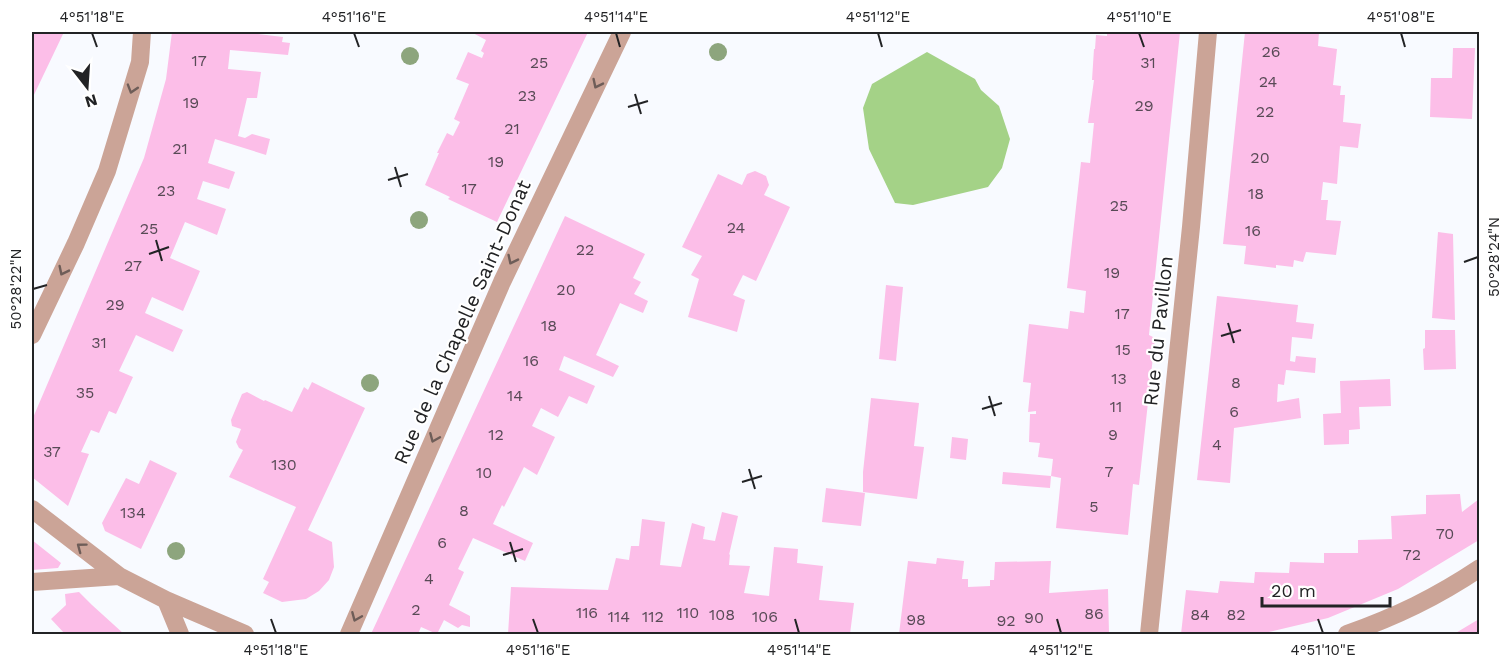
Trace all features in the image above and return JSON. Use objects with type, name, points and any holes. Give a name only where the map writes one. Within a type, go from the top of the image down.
[{"type":"street","points":[[32,335],[76,243],[106,171],[140,62],[142,32]]},
{"type":"street","name":"Rue de la Chapelle Saint-Donat","points":[[349,634],[502,282],[622,32]]},
{"type":"street","name":"Rue du Pavillon","points":[[1149,634],[1191,227],[1208,32]]},
{"type":"street","points":[[32,509],[119,576],[166,600],[245,634]]},
{"type":"street","points":[[1347,634],[1389,620],[1430,599],[1479,568]]},
{"type":"street","points":[[32,582],[119,576]]},
{"type":"street","points":[[166,600],[180,634]]},
{"type":"green space","points":[[927,52],[975,79],[981,90],[999,106],[1010,139],[1002,168],[988,187],[913,205],[895,203],[869,149],[863,108],[872,84]]},
{"type":"building","points":[[32,32],[64,32],[32,99]]},
{"type":"building","points":[[172,32],[258,32],[258,34],[283,37],[282,42],[290,43],[288,55],[230,50],[228,69],[261,72],[257,98],[247,98],[238,136],[245,138],[252,134],[270,139],[266,155],[215,139],[208,163],[235,172],[229,189],[203,181],[197,199],[226,209],[217,235],[185,222],[170,258],[200,271],[183,311],[152,297],[145,313],[183,330],[173,352],[136,335],[119,371],[133,377],[116,414],[109,411],[99,433],[91,430],[81,452],[89,454],[68,506],[32,477],[32,420],[144,158],[166,79]]},
{"type":"building","points":[[471,32],[588,32],[497,222],[448,199],[450,197],[425,185],[447,133],[453,136],[460,122],[454,119],[469,84],[456,79],[468,52],[482,58],[484,53],[481,51],[486,40]]},
{"type":"building","points":[[1107,32],[1180,32],[1149,335],[1155,338],[1139,485],[1133,484],[1128,535],[1056,528],[1061,478],[1051,476],[1053,459],[1038,457],[1040,443],[1029,442],[1030,414],[1036,414],[1036,411],[1028,412],[1031,383],[1023,382],[1029,324],[1068,329],[1070,311],[1084,313],[1086,291],[1067,288],[1081,162],[1090,163],[1094,123],[1088,123],[1094,80],[1092,80],[1096,35],[1107,36]]},
{"type":"building","points":[[1245,32],[1319,32],[1318,46],[1337,49],[1333,85],[1341,86],[1340,95],[1345,95],[1343,122],[1361,124],[1358,148],[1340,146],[1337,184],[1323,182],[1321,200],[1328,200],[1326,220],[1341,221],[1336,255],[1306,252],[1303,262],[1294,260],[1293,267],[1276,265],[1276,268],[1244,264],[1246,246],[1223,244]]},
{"type":"building","points":[[1453,48],[1475,48],[1472,119],[1430,117],[1431,78],[1452,78]]},
{"type":"building","points":[[755,171],[766,176],[769,185],[764,195],[790,207],[756,281],[743,275],[733,295],[745,300],[737,332],[688,317],[699,279],[691,275],[702,256],[682,247],[718,174],[742,185],[747,174]]},
{"type":"building","points":[[565,216],[645,254],[633,278],[641,282],[634,294],[648,301],[643,313],[620,303],[596,355],[619,366],[613,377],[564,356],[559,370],[595,386],[587,404],[569,396],[558,417],[541,408],[532,426],[555,437],[537,475],[524,467],[493,524],[533,543],[525,561],[473,538],[458,569],[464,572],[449,605],[470,616],[470,627],[462,625],[458,628],[444,620],[437,634],[421,627],[418,634],[371,634]]},
{"type":"building","points":[[1438,232],[1453,234],[1455,320],[1432,318]]},
{"type":"building","points":[[886,285],[903,287],[896,361],[879,359]]},
{"type":"building","points":[[1217,296],[1298,305],[1296,322],[1314,324],[1312,339],[1292,337],[1290,361],[1295,362],[1296,356],[1316,358],[1315,373],[1286,370],[1284,385],[1278,384],[1277,402],[1299,398],[1301,418],[1234,428],[1230,483],[1197,480]]},
{"type":"building","points":[[1425,330],[1455,330],[1456,369],[1424,370]]},
{"type":"building","points":[[1390,379],[1391,406],[1359,407],[1360,429],[1349,430],[1349,444],[1324,445],[1323,414],[1341,413],[1340,381]]},
{"type":"building","points":[[312,382],[365,408],[308,530],[332,542],[334,567],[329,580],[319,591],[306,599],[282,602],[263,593],[269,582],[263,579],[296,507],[229,477],[243,450],[236,442],[241,429],[232,426],[231,420],[242,394],[247,392],[292,412],[304,387],[308,390]]},
{"type":"building","points":[[871,398],[919,403],[914,446],[924,447],[917,499],[863,492]]},
{"type":"building","points":[[952,437],[968,439],[966,460],[950,458]]},
{"type":"building","points":[[150,460],[177,473],[141,549],[105,531],[102,523],[126,478],[139,484]]},
{"type":"building","points":[[1003,472],[1051,476],[1050,488],[1002,484]]},
{"type":"building","points":[[826,488],[865,493],[861,526],[822,522]]},
{"type":"building","points":[[1460,494],[1462,512],[1479,499],[1479,540],[1398,589],[1328,618],[1260,634],[1181,634],[1186,590],[1218,593],[1220,581],[1254,583],[1255,572],[1289,573],[1290,562],[1324,563],[1324,553],[1358,553],[1358,540],[1392,539],[1391,516],[1426,514],[1426,495]]},
{"type":"building","points":[[722,512],[738,516],[729,555],[729,565],[750,566],[744,593],[769,596],[774,547],[798,549],[797,563],[823,566],[819,600],[854,603],[850,634],[508,634],[511,587],[608,590],[616,558],[629,560],[631,546],[639,546],[642,519],[665,522],[660,565],[681,567],[692,523],[705,527],[703,539],[715,541]]},
{"type":"building","points":[[32,540],[61,563],[58,568],[32,570]]},
{"type":"building","points":[[937,558],[964,561],[962,579],[968,579],[968,587],[990,586],[990,580],[994,580],[995,562],[1051,561],[1049,593],[1108,589],[1109,634],[899,634],[908,561],[936,564]]},
{"type":"building","points":[[79,592],[124,634],[65,634],[51,619],[66,605],[65,594]]},
{"type":"building","points":[[1479,619],[1479,634],[1454,634]]}]
